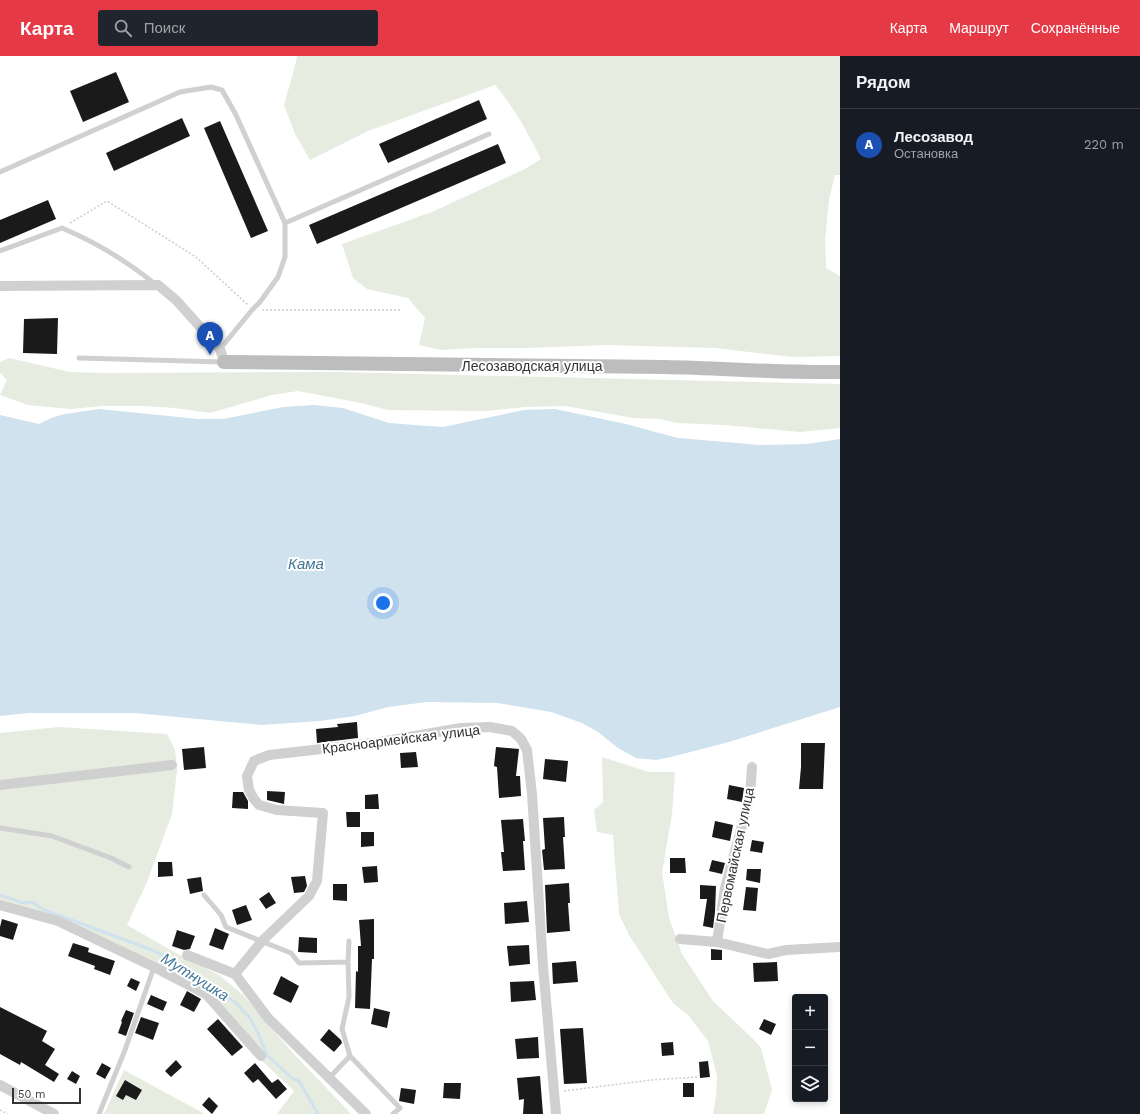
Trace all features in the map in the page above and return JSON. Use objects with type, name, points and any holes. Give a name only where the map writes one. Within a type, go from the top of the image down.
[{"type":"street","points":[[0,286],[158,285],[176,300],[222,355]]},
{"type":"street","name":"Лесозаводская улица","points":[[222,355],[378,365],[666,367],[798,373],[840,372]]},
{"type":"street","name":"Красноармейская улица","points":[[235,974],[262,941],[309,896],[316,880],[323,814],[278,810],[259,805],[249,790],[247,776],[254,761],[269,755],[374,743],[461,728],[490,727],[512,731],[521,738],[528,750],[543,966],[556,1114]]},
{"type":"street","points":[[0,785],[172,765]]},
{"type":"street","name":"Первомайская улица","points":[[717,942],[725,888],[750,796],[752,767]]},
{"type":"street","points":[[0,905],[58,921],[154,967],[206,994],[261,1056]]},
{"type":"street","name":"Первомайская улица","points":[[680,939],[717,942],[768,954],[786,950],[840,947]]},
{"type":"street","points":[[187,955],[235,974],[268,1018],[330,1077],[366,1114]]},
{"type":"street","points":[[0,1085],[54,1114]]},
{"type":"lane","points":[[0,172],[180,92],[211,87],[222,90],[236,115],[285,223],[285,258],[278,277],[260,302],[252,310],[222,355],[79,358]]},
{"type":"lane","points":[[285,223],[489,134]]},
{"type":"lane","points":[[0,251],[62,228],[83,237],[141,272],[158,285]]},
{"type":"lane","points":[[0,828],[52,836],[111,858],[128,867]]},
{"type":"lane","points":[[204,896],[221,915],[226,927],[291,953],[299,963],[348,962]]},
{"type":"lane","points":[[349,941],[349,997],[342,1029],[350,1056],[400,1108],[393,1114]]},
{"type":"lane","points":[[99,1114],[125,1050],[154,967]]},
{"type":"lane","points":[[330,1077],[350,1056]]},
{"type":"path","points":[[62,228],[107,200],[196,257],[252,310],[402,310]]},
{"type":"path","points":[[554,1092],[651,1080],[697,1077]]},
{"type":"path","points":[[0,1110],[8,1114]]},
{"type":"shaded area","points":[[297,56],[840,56],[840,175],[835,175],[829,199],[825,240],[826,268],[840,276],[840,356],[793,357],[715,348],[607,345],[442,350],[419,345],[425,318],[408,298],[367,289],[353,278],[342,244],[432,212],[525,169],[541,159],[520,120],[495,85],[368,131],[310,160],[295,134],[284,105]]},
{"type":"shaded area","points":[[9,358],[70,372],[336,372],[840,384],[840,428],[800,432],[725,425],[677,423],[661,419],[634,418],[565,406],[525,407],[486,411],[388,410],[361,403],[298,391],[272,395],[210,413],[175,408],[143,406],[103,406],[70,409],[28,405],[0,395],[7,380],[0,373],[0,362]]},
{"type":"shaded area","points":[[59,727],[167,734],[175,750],[177,770],[172,814],[147,882],[127,925],[174,952],[219,975],[243,995],[293,1053],[351,1114],[277,1114],[294,1091],[260,1059],[208,991],[151,961],[0,902],[0,733]]},
{"type":"shaded area","points":[[602,757],[649,772],[675,772],[672,814],[662,872],[669,918],[682,954],[713,1001],[761,1048],[772,1090],[764,1114],[713,1114],[716,1097],[717,1076],[708,1041],[688,1015],[673,1003],[629,935],[619,914],[613,835],[597,832],[594,810],[603,802]]},
{"type":"shaded area","points":[[124,1070],[205,1114],[104,1114]]},
{"type":"water","name":"Кама","points":[[314,405],[343,408],[389,423],[443,427],[524,410],[555,409],[626,424],[678,438],[760,445],[807,444],[840,439],[840,707],[729,742],[656,760],[636,758],[618,748],[598,732],[582,723],[551,712],[498,703],[427,702],[388,707],[355,716],[320,721],[261,725],[135,713],[29,713],[0,716],[0,415],[39,424],[51,418],[65,414],[99,409],[198,419],[223,419],[283,407]]},
{"type":"building","points":[[116,72],[129,102],[83,122],[70,91]]},
{"type":"building","points":[[479,100],[487,119],[388,163],[379,144]]},
{"type":"building","points":[[182,118],[190,136],[114,171],[106,153]]},
{"type":"building","points":[[220,121],[268,231],[251,238],[204,128]]},
{"type":"building","points":[[498,144],[506,163],[317,244],[309,225]]},
{"type":"building","points":[[48,200],[56,219],[0,243],[0,220]]},
{"type":"building","points":[[58,318],[57,354],[23,353],[24,319]]},
{"type":"building","points":[[357,722],[358,738],[317,743],[316,729],[338,727],[337,724]]},
{"type":"building","points":[[801,743],[825,743],[823,789],[799,789]]},
{"type":"building","points":[[204,747],[206,768],[184,770],[182,749]]},
{"type":"building","points":[[496,747],[519,749],[516,776],[520,776],[521,796],[499,798],[497,767],[494,766]]},
{"type":"building","points":[[416,752],[418,767],[401,768],[400,753]]},
{"type":"building","points":[[545,759],[568,761],[566,782],[543,779]]},
{"type":"building","points":[[729,785],[744,788],[742,802],[727,799]]},
{"type":"building","points":[[267,791],[285,792],[284,804],[267,800]]},
{"type":"building","points":[[233,792],[243,792],[248,801],[248,809],[232,808]]},
{"type":"building","points":[[378,794],[379,809],[365,809],[365,795]]},
{"type":"building","points":[[346,812],[360,812],[360,827],[347,827]]},
{"type":"building","points":[[564,817],[565,837],[563,837],[565,869],[544,870],[542,850],[545,849],[543,818]]},
{"type":"building","points":[[523,819],[525,870],[503,871],[501,852],[504,852],[501,820]]},
{"type":"building","points":[[715,821],[733,825],[730,841],[712,837]]},
{"type":"building","points":[[361,832],[374,832],[374,846],[361,847]]},
{"type":"building","points":[[752,840],[764,842],[762,853],[750,851]]},
{"type":"building","points":[[670,858],[685,858],[686,873],[670,873]]},
{"type":"building","points":[[712,860],[725,863],[722,874],[709,871]]},
{"type":"building","points":[[158,862],[172,862],[173,876],[158,877]]},
{"type":"building","points":[[377,866],[378,882],[364,883],[362,867]]},
{"type":"building","points":[[747,869],[761,869],[760,883],[746,880]]},
{"type":"building","points":[[305,876],[307,886],[304,892],[294,893],[291,877]]},
{"type":"building","points":[[201,877],[203,891],[190,894],[187,879]]},
{"type":"building","points":[[569,883],[570,903],[568,903],[570,931],[547,933],[545,885]]},
{"type":"building","points":[[333,884],[347,884],[347,901],[333,900]]},
{"type":"building","points":[[700,885],[716,886],[713,928],[703,926],[707,899],[700,899]]},
{"type":"building","points":[[746,887],[758,888],[756,911],[743,910]]},
{"type":"building","points":[[269,892],[276,903],[266,909],[259,899]]},
{"type":"building","points":[[527,901],[529,922],[505,924],[504,903]]},
{"type":"building","points":[[246,905],[252,920],[237,925],[232,910]]},
{"type":"building","points":[[2,919],[18,924],[13,940],[0,936]]},
{"type":"building","points":[[374,919],[374,959],[372,959],[370,1009],[355,1008],[356,971],[358,972],[358,946],[361,946],[359,920]]},
{"type":"building","points":[[215,928],[229,934],[223,950],[209,945]]},
{"type":"building","points":[[177,930],[195,936],[190,949],[184,950],[172,946]]},
{"type":"building","points":[[299,937],[317,938],[317,953],[298,952]]},
{"type":"building","points":[[73,943],[89,948],[88,952],[115,961],[110,975],[94,969],[95,966],[68,956]]},
{"type":"building","points":[[529,945],[530,964],[509,966],[507,946]]},
{"type":"building","points":[[711,949],[722,950],[722,960],[711,960]]},
{"type":"building","points":[[576,961],[578,982],[553,984],[552,963]]},
{"type":"building","points":[[777,962],[778,981],[754,982],[753,963]]},
{"type":"building","points":[[281,976],[299,986],[291,1003],[273,994]]},
{"type":"building","points":[[131,978],[140,982],[136,991],[127,986]]},
{"type":"building","points":[[534,981],[536,1000],[511,1002],[510,982]]},
{"type":"building","points":[[187,991],[201,999],[194,1012],[180,1005]]},
{"type":"building","points":[[151,995],[167,1002],[163,1011],[147,1004]]},
{"type":"building","points":[[0,1007],[47,1031],[42,1041],[55,1049],[45,1065],[59,1074],[54,1082],[21,1062],[20,1065],[0,1054]]},
{"type":"building","points":[[374,1008],[390,1012],[387,1028],[371,1024]]},
{"type":"building","points":[[126,1010],[134,1013],[126,1036],[118,1033]]},
{"type":"building","points":[[141,1017],[159,1023],[153,1040],[135,1033]]},
{"type":"building","points":[[218,1019],[243,1047],[232,1056],[207,1029]]},
{"type":"building","points":[[764,1019],[776,1024],[771,1035],[759,1029]]},
{"type":"building","points":[[583,1028],[587,1083],[564,1084],[560,1029]]},
{"type":"building","points":[[329,1029],[341,1040],[342,1043],[334,1052],[320,1040]]},
{"type":"building","points":[[538,1037],[539,1058],[517,1059],[515,1039]]},
{"type":"building","points":[[673,1042],[674,1055],[662,1056],[661,1043]]},
{"type":"building","points":[[176,1060],[182,1067],[171,1077],[165,1071]]},
{"type":"building","points":[[708,1061],[710,1077],[700,1078],[699,1062]]},
{"type":"building","points":[[102,1063],[111,1068],[105,1079],[96,1074]]},
{"type":"building","points":[[255,1063],[272,1083],[278,1079],[287,1089],[276,1099],[258,1079],[253,1083],[244,1073]]},
{"type":"building","points":[[72,1071],[80,1076],[76,1084],[67,1079]]},
{"type":"building","points":[[540,1076],[543,1114],[523,1114],[524,1099],[519,1100],[517,1078]]},
{"type":"building","points":[[125,1080],[142,1090],[136,1100],[126,1095],[123,1100],[116,1096]]},
{"type":"building","points":[[444,1083],[461,1083],[460,1099],[443,1098]]},
{"type":"building","points":[[683,1083],[694,1083],[694,1097],[683,1097]]},
{"type":"building","points":[[401,1088],[416,1090],[414,1104],[399,1101]]},
{"type":"building","points":[[209,1097],[218,1106],[212,1114],[202,1105]]},
{"type":"waterway","name":"Мутнушка","points":[[0,895],[23,903],[32,902],[42,909],[152,950],[171,959],[201,977],[213,989],[235,1002],[250,1018],[267,1055],[293,1079],[299,1081],[318,1114]]},
{"type":"place","name":"Лесозавод","points":[[210,355]]}]
